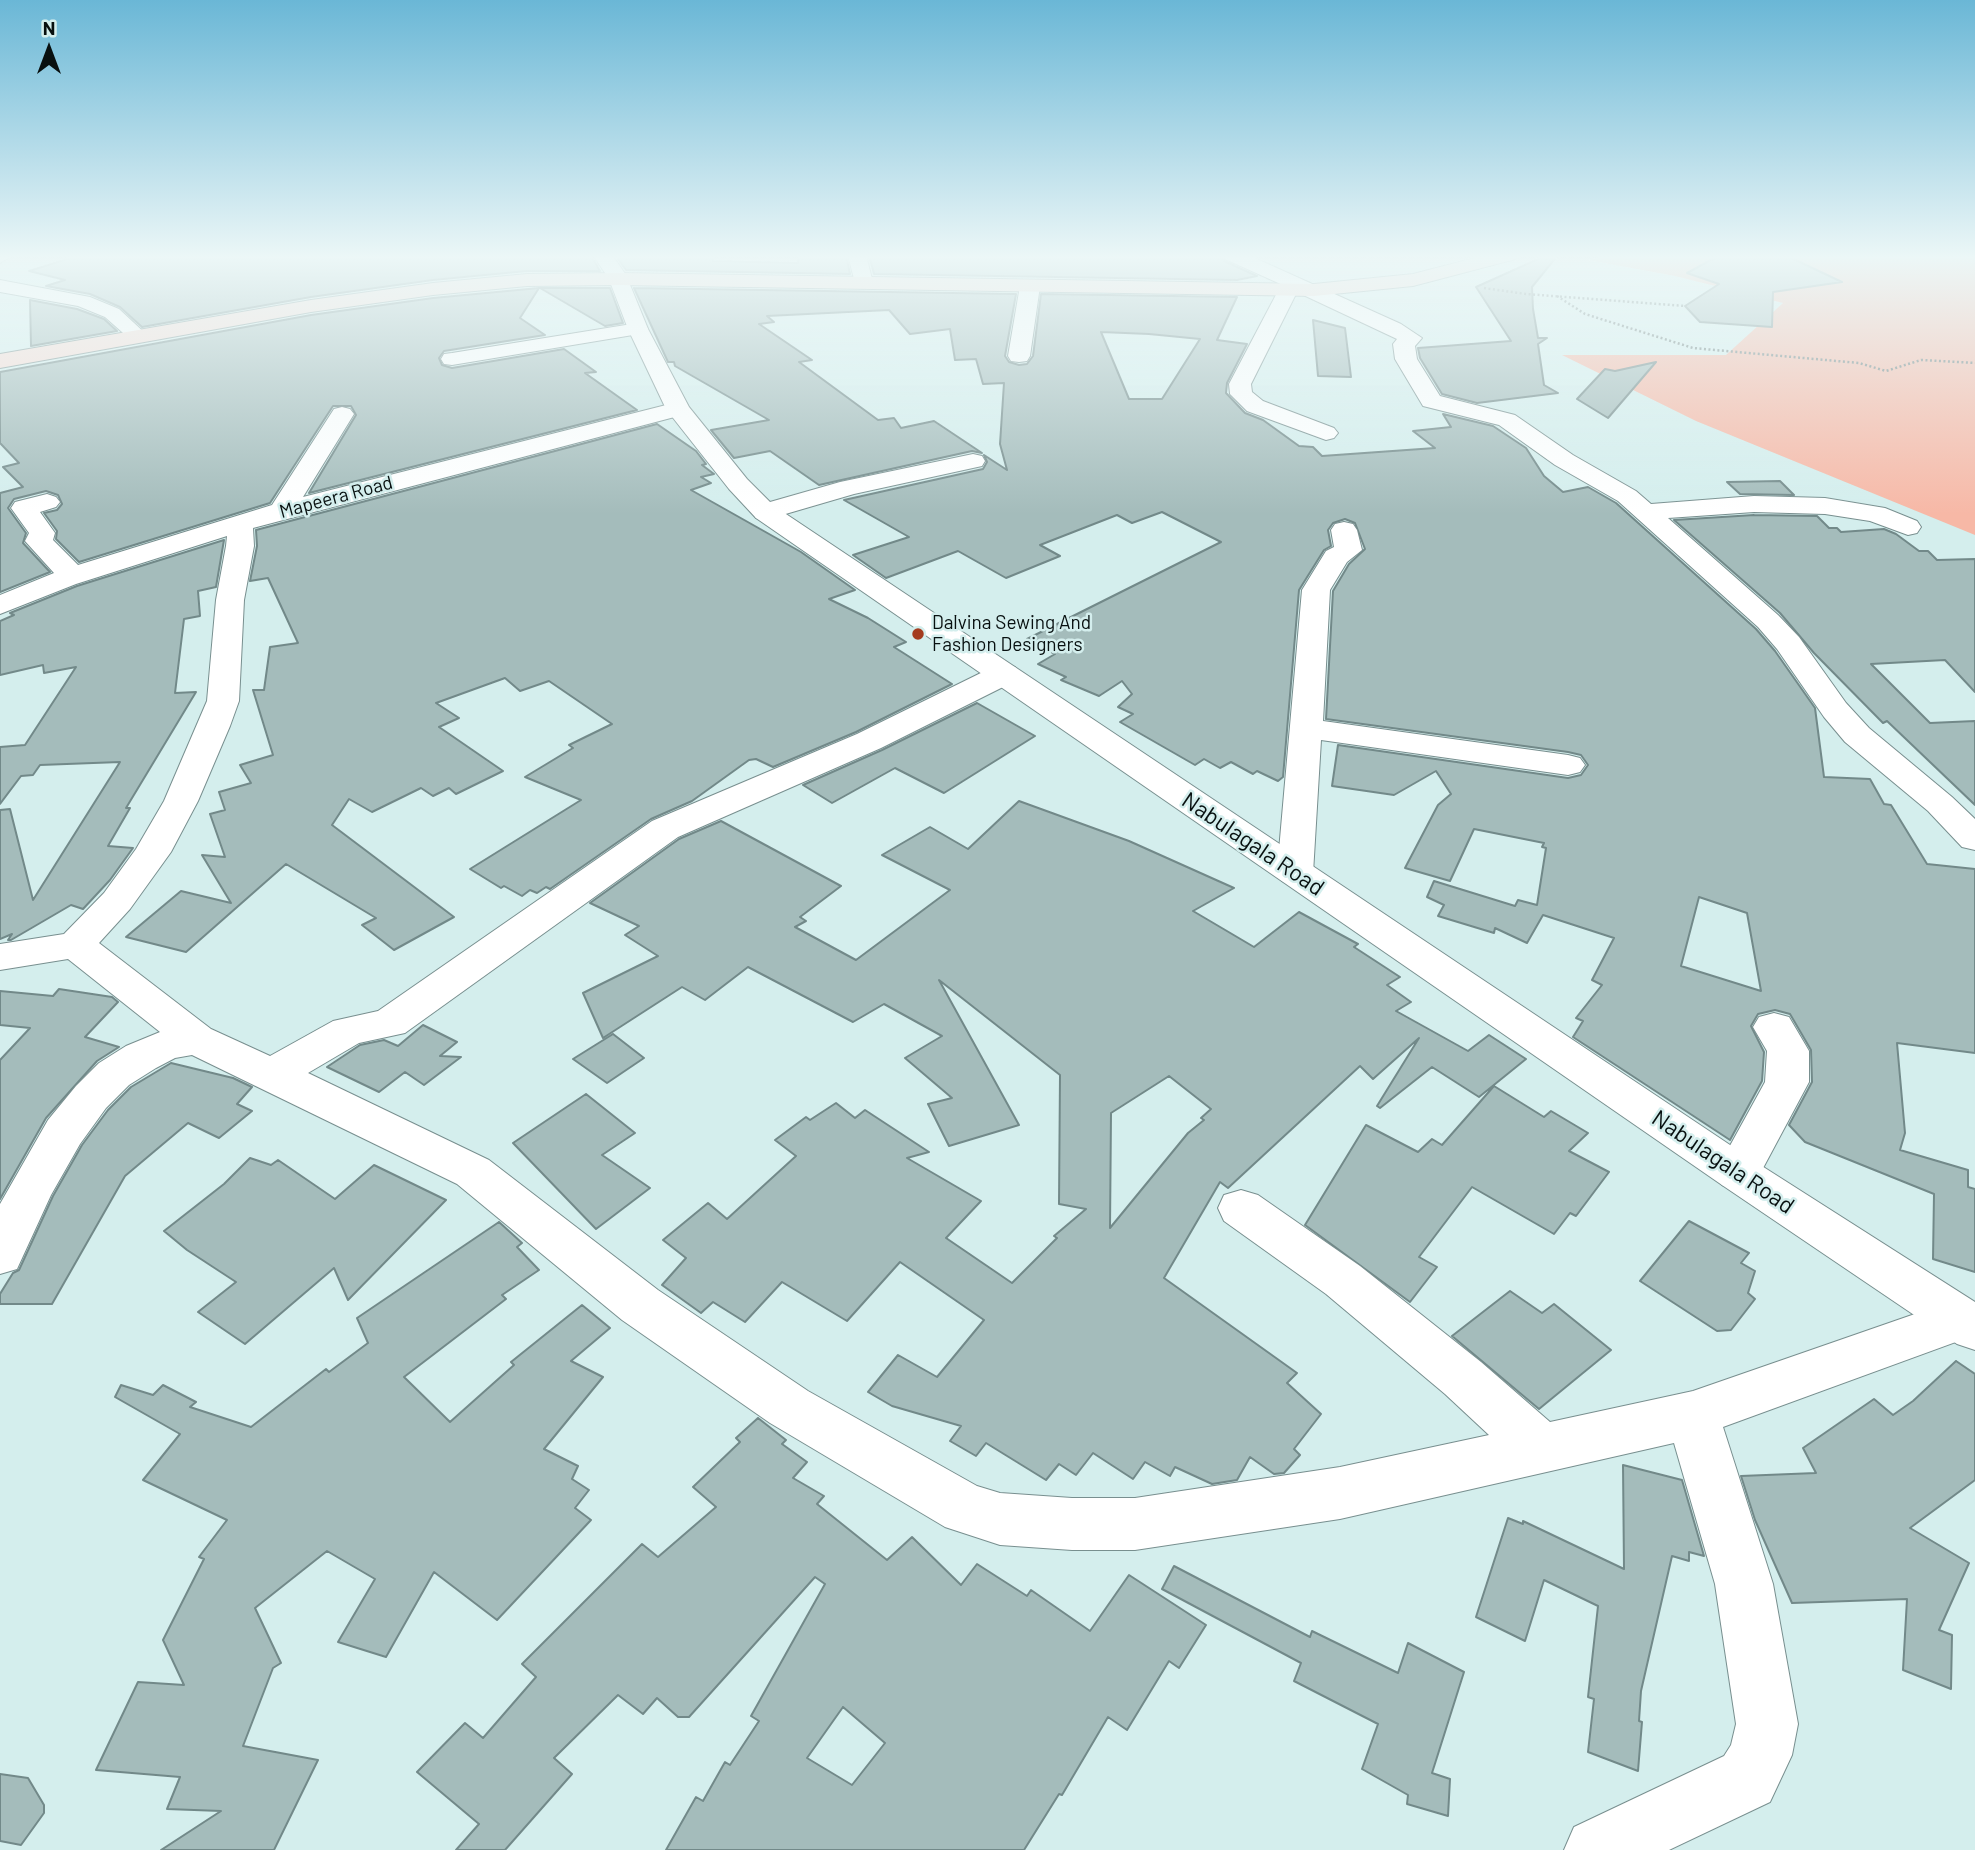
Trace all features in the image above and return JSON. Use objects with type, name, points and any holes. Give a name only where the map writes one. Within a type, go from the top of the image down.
[{"type":"main road","points":[[0,361],[109,341]]},
{"type":"street","points":[[452,359],[562,341]]},
{"type":"street","name":"Nabulagala Road","points":[[644,341],[678,409],[738,484],[765,512],[1738,1173],[1968,1324]]},
{"type":"street","points":[[1018,356],[1021,341]]},
{"type":"street","points":[[1262,341],[1240,384],[1241,394],[1255,406],[1326,433]]},
{"type":"street","points":[[1407,341],[1404,344],[1406,359],[1431,401],[1514,424],[1564,460],[1619,489],[1768,621],[1788,643],[1835,710],[1857,735],[1940,804],[1975,839]]},
{"type":"street","name":"Mapeera Road","points":[[0,605],[73,576],[261,517],[678,409]]},
{"type":"street","points":[[0,957],[76,945],[117,901],[153,852],[181,800],[223,701],[230,600],[240,546],[342,414]]},
{"type":"street","points":[[765,512],[849,487],[973,461]]},
{"type":"street","points":[[47,502],[24,508],[43,533],[39,541],[73,576]]},
{"type":"street","points":[[1646,512],[1755,504],[1825,506],[1877,514],[1908,527]]},
{"type":"street","points":[[1295,873],[1316,590],[1336,557],[1348,550],[1344,530]]},
{"type":"street","points":[[274,1074],[348,1031],[390,1023],[665,829],[869,741],[1004,674]]},
{"type":"street","points":[[1305,728],[1568,765]]},
{"type":"street","points":[[76,945],[197,1039],[473,1172],[640,1305],[789,1407],[965,1509],[1012,1520],[1135,1524],[1339,1493],[1693,1415],[1968,1324]]},
{"type":"street","points":[[1738,1173],[1787,1082],[1788,1051],[1774,1027]]},
{"type":"street","points":[[0,1255],[29,1192],[64,1132],[91,1097],[114,1074],[141,1057],[163,1046],[197,1039]]},
{"type":"street","points":[[1241,1208],[1343,1280],[1463,1378],[1541,1449]]},
{"type":"street","points":[[1597,1850],[1747,1779],[1760,1755],[1767,1724],[1744,1584],[1693,1415]]},
{"type":"path","points":[[1672,341],[1693,348],[1859,363],[1886,371],[1921,360],[1975,363]]},
{"type":"shaded area","points":[[1741,341],[1975,341],[1975,535],[1696,421],[1562,355],[1726,355]]},
{"type":"building","points":[[31,341],[58,341],[31,346]]},
{"type":"building","points":[[167,341],[505,341],[444,351],[439,358],[442,365],[452,368],[564,349],[596,372],[585,373],[637,410],[309,493],[356,415],[351,406],[333,406],[270,503],[79,562],[56,539],[57,531],[44,513],[57,510],[62,504],[58,495],[46,491],[14,499],[8,508],[26,533],[23,543],[50,572],[0,592],[0,493],[23,487],[3,467],[19,463],[0,443],[0,372]]},
{"type":"building","points":[[659,341],[785,341],[812,360],[799,362],[878,420],[894,418],[901,428],[934,421],[982,453],[972,451],[819,485],[770,451],[734,458],[711,430],[769,420],[675,366],[674,362],[668,362]]},
{"type":"building","points":[[952,341],[1008,341],[1005,356],[1009,362],[1019,365],[1027,364],[1033,356],[1035,341],[1105,341],[1129,399],[1162,399],[1199,341],[1247,344],[1227,383],[1226,393],[1245,413],[1263,420],[1299,446],[1313,447],[1322,456],[1435,448],[1413,431],[1451,427],[1443,414],[1493,426],[1526,448],[1544,476],[1563,492],[1588,487],[1616,503],[1756,629],[1775,651],[1815,708],[1824,777],[1870,779],[1884,804],[1891,805],[1927,864],[1975,869],[1975,1053],[1897,1043],[1905,1133],[1900,1150],[1968,1170],[1968,1187],[1975,1189],[1975,1272],[1933,1259],[1934,1194],[1805,1142],[1789,1125],[1812,1082],[1811,1050],[1790,1014],[1775,1010],[1758,1014],[1751,1026],[1764,1052],[1762,1081],[1730,1140],[1573,1037],[1583,1021],[1576,1018],[1602,985],[1592,980],[1614,938],[1543,915],[1527,943],[1495,928],[1494,933],[1438,916],[1444,905],[1427,897],[1434,881],[1515,906],[1518,900],[1537,905],[1546,848],[1542,847],[1544,843],[1474,829],[1450,881],[1405,868],[1438,805],[1451,794],[1436,771],[1394,795],[1332,786],[1338,745],[1568,778],[1581,775],[1588,765],[1581,755],[1568,752],[1326,719],[1333,591],[1349,564],[1365,549],[1355,523],[1345,519],[1333,523],[1328,530],[1331,546],[1324,550],[1299,590],[1283,777],[1278,781],[1257,771],[1253,774],[1231,762],[1220,768],[1204,759],[1195,765],[1120,722],[1133,714],[1118,707],[1132,694],[1122,681],[1099,696],[1061,680],[1066,677],[1038,664],[1055,654],[1027,639],[1221,542],[1162,512],[1132,523],[1117,515],[1040,545],[1060,556],[1006,578],[958,551],[886,578],[853,555],[909,537],[844,500],[983,469],[987,462],[984,455],[1007,470],[1000,444],[1004,383],[983,384],[976,359],[955,360]],"holes":[[[1699,897],[1747,913],[1761,991],[1681,966]]]},
{"type":"building","points":[[1315,341],[1347,341],[1351,377],[1318,376]]},
{"type":"building","points":[[1542,341],[1538,344],[1544,385],[1558,393],[1477,403],[1442,394],[1420,358],[1418,348]]},
{"type":"building","points":[[1656,362],[1608,418],[1577,399],[1605,369],[1615,371]]},
{"type":"building","points":[[657,424],[696,451],[706,464],[702,465],[714,474],[701,477],[711,483],[691,490],[801,552],[855,590],[829,599],[868,618],[906,642],[894,647],[952,684],[856,732],[773,767],[756,759],[749,760],[692,801],[651,819],[550,889],[546,887],[537,893],[530,890],[522,896],[504,886],[501,888],[470,869],[581,800],[525,777],[573,748],[569,745],[612,724],[549,681],[520,691],[505,678],[436,703],[459,718],[439,727],[503,771],[456,794],[449,788],[433,796],[421,788],[372,812],[349,799],[332,825],[454,917],[394,950],[362,925],[376,918],[286,864],[186,952],[126,937],[181,891],[231,903],[202,855],[225,857],[210,814],[225,810],[219,792],[251,783],[240,765],[273,755],[253,690],[264,690],[270,647],[298,643],[268,578],[250,581],[257,546],[256,530]]},
{"type":"building","points":[[1780,481],[1794,495],[1740,494],[1727,482]]},
{"type":"building","points":[[1754,515],[1817,516],[1829,528],[1837,528],[1841,532],[1884,529],[1896,534],[1919,551],[1928,551],[1937,560],[1975,559],[1975,692],[1945,660],[1871,664],[1930,723],[1975,721],[1975,805],[1887,721],[1883,723],[1814,653],[1780,613],[1674,520]]},
{"type":"building","points":[[224,540],[216,587],[198,591],[200,616],[184,619],[175,693],[196,692],[126,808],[130,808],[108,846],[133,848],[110,880],[83,909],[71,905],[11,940],[8,940],[12,934],[0,939],[0,810],[10,809],[33,900],[120,762],[40,765],[33,775],[21,776],[0,804],[0,747],[25,745],[76,667],[44,673],[43,665],[0,675],[0,621],[14,615],[10,613],[77,586]]},
{"type":"building","points":[[977,703],[1035,736],[944,793],[895,768],[832,803],[803,785],[882,750]]},
{"type":"building","points":[[1019,801],[1129,841],[1234,888],[1193,911],[1254,947],[1299,912],[1358,944],[1354,947],[1400,977],[1387,985],[1411,1002],[1396,1011],[1468,1051],[1489,1035],[1526,1059],[1479,1097],[1432,1067],[1380,1108],[1377,1106],[1419,1038],[1373,1079],[1360,1066],[1228,1188],[1220,1182],[1164,1278],[1297,1373],[1287,1383],[1321,1414],[1294,1449],[1300,1455],[1284,1473],[1274,1474],[1250,1457],[1237,1480],[1212,1484],[1175,1467],[1170,1476],[1145,1462],[1133,1479],[1093,1453],[1076,1475],[1059,1464],[1046,1480],[986,1443],[976,1456],[950,1441],[961,1426],[892,1406],[868,1392],[898,1355],[937,1377],[984,1320],[900,1262],[847,1321],[782,1282],[745,1322],[713,1302],[701,1313],[662,1285],[686,1258],[663,1240],[708,1203],[727,1219],[796,1156],[775,1140],[806,1117],[810,1120],[836,1103],[855,1118],[865,1110],[929,1152],[907,1158],[981,1201],[946,1238],[1012,1283],[1057,1238],[1054,1236],[1086,1209],[1059,1204],[1060,1075],[939,980],[1019,1125],[949,1146],[928,1104],[952,1098],[905,1058],[942,1036],[884,1004],[853,1022],[748,967],[705,1000],[682,987],[603,1038],[583,993],[658,956],[625,935],[639,926],[590,903],[679,839],[721,821],[841,886],[800,917],[806,921],[795,927],[856,960],[950,890],[882,855],[930,827],[968,849]],"holes":[[[1169,1076],[1211,1109],[1201,1118],[1204,1120],[1188,1133],[1110,1228],[1111,1113]]]},
{"type":"building","points":[[59,989],[112,997],[118,1002],[85,1037],[119,1047],[97,1061],[46,1118],[0,1199],[0,1060],[30,1028],[0,1025],[0,991],[53,996]]},
{"type":"building","points":[[423,1025],[457,1042],[440,1056],[461,1057],[424,1085],[405,1072],[379,1092],[327,1067],[360,1045],[384,1040],[398,1046]]},
{"type":"building","points":[[613,1034],[644,1058],[607,1083],[573,1059]]},
{"type":"building","points":[[171,1063],[233,1078],[252,1087],[237,1104],[252,1111],[219,1138],[188,1123],[125,1176],[52,1304],[0,1304],[0,1294],[13,1273],[19,1270],[53,1196],[82,1145],[108,1110],[131,1087]]},
{"type":"building","points":[[1494,1086],[1544,1117],[1551,1111],[1588,1133],[1569,1151],[1609,1172],[1576,1216],[1570,1213],[1554,1234],[1472,1187],[1419,1257],[1437,1267],[1410,1302],[1305,1225],[1366,1125],[1418,1152],[1432,1139],[1442,1145]]},
{"type":"building","points":[[586,1094],[635,1133],[602,1155],[650,1188],[596,1229],[513,1143]]},
{"type":"building","points":[[250,1158],[271,1165],[278,1160],[335,1199],[374,1165],[446,1200],[348,1300],[334,1268],[245,1344],[198,1312],[236,1282],[187,1250],[164,1231],[224,1184]]},
{"type":"building","points":[[1689,1221],[1749,1253],[1741,1263],[1755,1271],[1748,1293],[1755,1299],[1731,1330],[1717,1331],[1640,1281]]},
{"type":"building","points":[[499,1222],[522,1243],[517,1247],[539,1270],[502,1295],[506,1299],[404,1377],[450,1422],[514,1365],[511,1362],[582,1305],[610,1328],[571,1361],[603,1377],[544,1449],[578,1466],[572,1479],[589,1490],[575,1508],[591,1520],[497,1620],[434,1572],[386,1657],[338,1642],[375,1579],[327,1551],[255,1608],[281,1663],[273,1668],[243,1746],[318,1760],[274,1850],[161,1850],[221,1811],[167,1809],[180,1777],[96,1770],[138,1682],[184,1685],[163,1640],[204,1559],[199,1557],[227,1520],[143,1480],[180,1434],[115,1397],[121,1385],[153,1395],[163,1385],[196,1402],[190,1407],[251,1427],[326,1369],[329,1372],[368,1343],[357,1318]]},
{"type":"building","points":[[1510,1291],[1542,1313],[1554,1304],[1611,1350],[1539,1409],[1452,1336]]},
{"type":"building","points":[[1956,1361],[1975,1374],[1975,1480],[1910,1528],[1969,1563],[1939,1630],[1952,1635],[1951,1689],[1903,1670],[1907,1599],[1792,1603],[1755,1520],[1741,1476],[1816,1473],[1803,1448],[1874,1399],[1893,1415],[1913,1401]]},
{"type":"building","points":[[758,1418],[786,1440],[782,1444],[807,1462],[793,1478],[824,1496],[817,1504],[887,1560],[912,1537],[961,1585],[977,1564],[1027,1596],[1031,1590],[1090,1631],[1129,1575],[1206,1625],[1179,1668],[1169,1661],[1127,1730],[1108,1717],[1062,1795],[1059,1794],[1024,1850],[666,1850],[696,1797],[703,1801],[725,1762],[730,1765],[759,1721],[751,1716],[825,1584],[815,1577],[689,1717],[678,1717],[657,1698],[643,1714],[618,1695],[554,1758],[572,1774],[505,1850],[456,1850],[479,1824],[417,1772],[465,1723],[483,1738],[536,1677],[522,1664],[642,1544],[658,1557],[716,1507],[693,1487],[740,1442],[736,1438]],"holes":[[[843,1707],[885,1743],[852,1785],[807,1758]]]},
{"type":"building","points":[[1623,1465],[1682,1480],[1704,1556],[1689,1552],[1689,1561],[1672,1556],[1641,1691],[1639,1721],[1642,1722],[1638,1771],[1588,1752],[1594,1699],[1588,1697],[1598,1606],[1544,1580],[1525,1641],[1476,1617],[1508,1518],[1523,1524],[1523,1521],[1624,1569]]},
{"type":"building","points":[[1174,1566],[1310,1637],[1312,1631],[1398,1673],[1408,1643],[1464,1672],[1432,1773],[1450,1779],[1448,1816],[1407,1804],[1408,1795],[1362,1769],[1378,1724],[1294,1681],[1301,1663],[1162,1589]]},
{"type":"building","points":[[0,1774],[28,1778],[44,1805],[44,1813],[21,1845],[0,1841]]},
{"type":"place","name":"Dalvina Sewing And Fashion Designers","points":[[918,634]]}]
